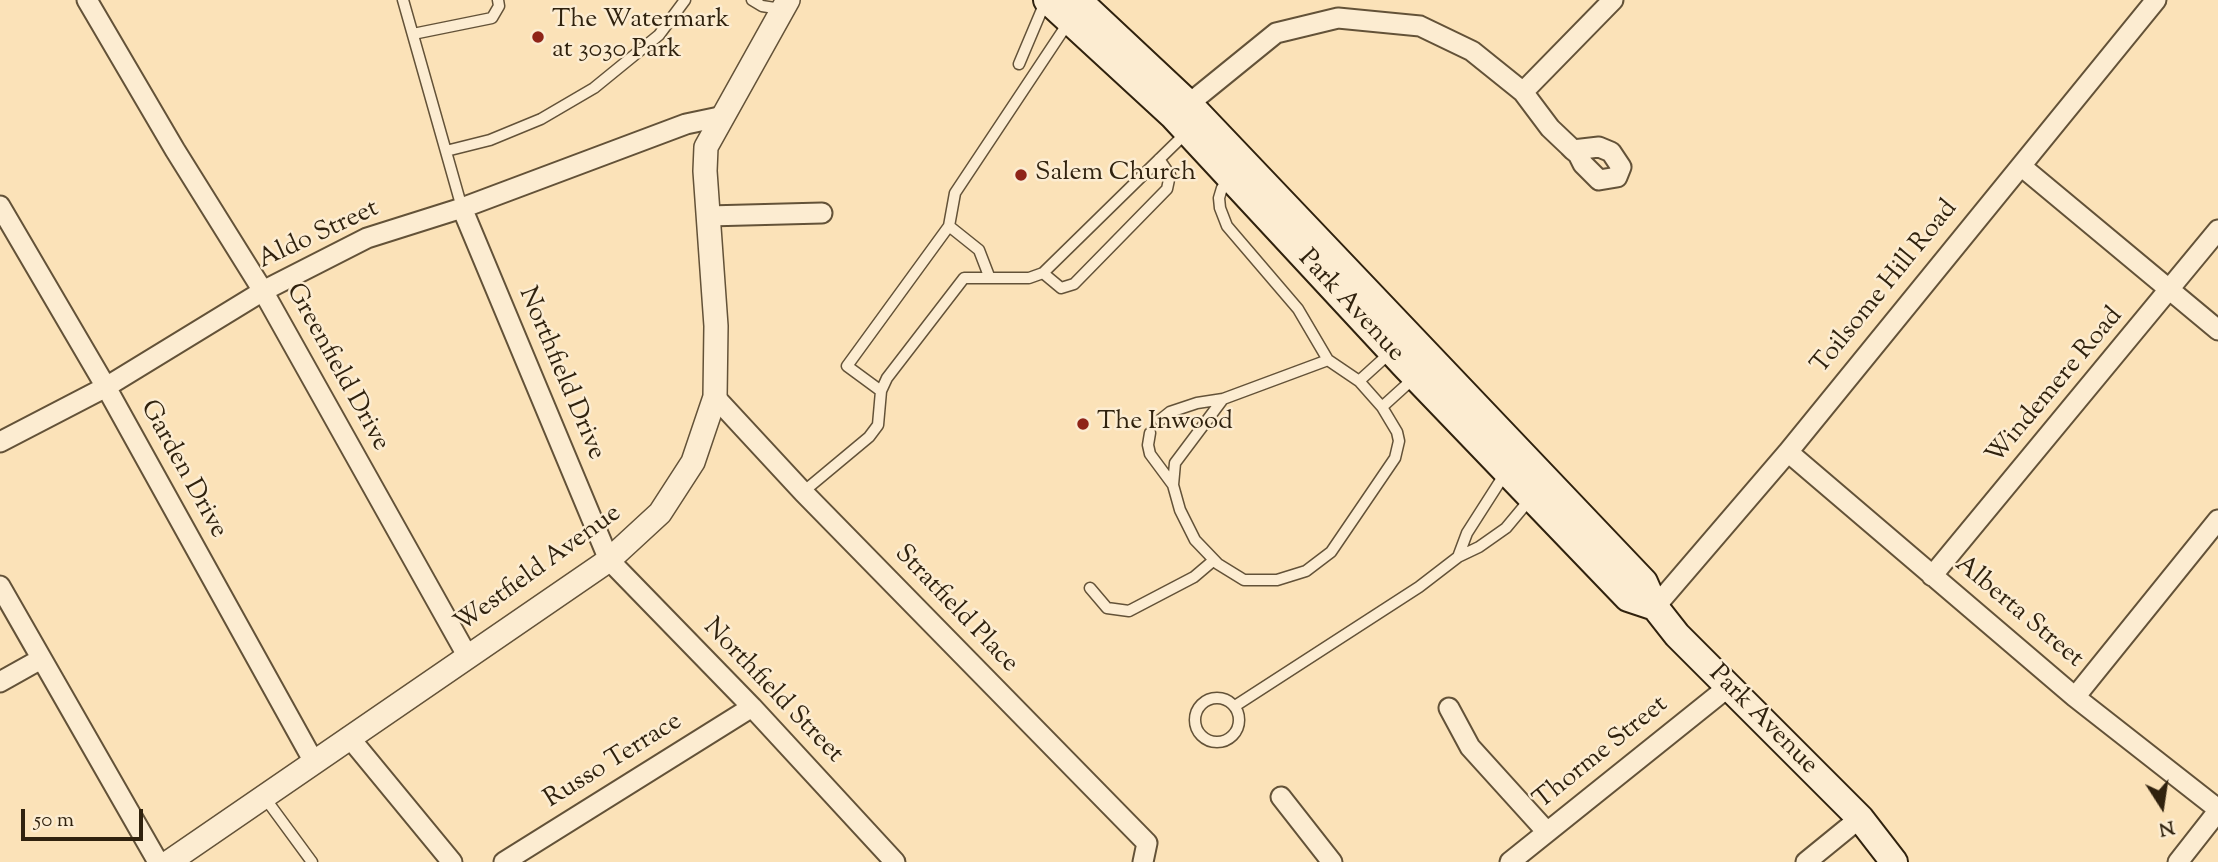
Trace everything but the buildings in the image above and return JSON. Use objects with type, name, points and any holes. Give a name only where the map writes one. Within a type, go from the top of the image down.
[{"type":"main road","name":"Park Avenue","points":[[1046,0],[1074,11],[1188,117],[1644,582],[1655,607],[1727,688],[1866,825],[1911,862]]},
{"type":"main road","name":"Park Avenue","points":[[1239,171],[1392,352],[1531,498],[1628,598],[1655,607]]},
{"type":"main road","name":"Park Avenue","points":[[1866,825],[1894,862]]},
{"type":"street","name":"Greenfield Drive","points":[[87,0],[175,150],[263,291],[468,657]]},
{"type":"street","points":[[1523,92],[1613,0]]},
{"type":"street","name":"Toilsome Hill Road","points":[[1655,607],[1788,453],[2156,0]]},
{"type":"street","name":"Westfield Avenue","points":[[169,862],[609,560],[660,513],[681,484],[702,439],[715,397],[716,326],[706,147],[782,3]]},
{"type":"street","points":[[1188,117],[1276,33],[1338,18],[1420,26],[1472,51],[1523,92],[1550,128],[1573,150]]},
{"type":"street","name":"Aldo Street","points":[[0,442],[106,387],[263,291],[367,238],[462,208],[686,124],[724,116]]},
{"type":"street","points":[[2021,166],[2218,330]]},
{"type":"street","name":"Garden Drive","points":[[0,206],[106,387],[314,762]]},
{"type":"street","name":"Northfield Drive","points":[[462,208],[609,560]]},
{"type":"street","points":[[708,216],[822,213]]},
{"type":"street","name":"Windemere Road","points":[[1932,576],[2218,230]]},
{"type":"street","name":"Stratfield Place","points":[[715,397],[803,492],[1147,843],[1143,862]]},
{"type":"street","name":"Alberta Street","points":[[1788,453],[2075,696],[2218,810]]},
{"type":"street","points":[[2075,696],[2218,520]]},
{"type":"street","name":"Northfield Street","points":[[609,560],[752,707],[895,862]]},
{"type":"street","points":[[0,586],[158,862]]},
{"type":"street","points":[[0,682],[41,659]]},
{"type":"street","name":"Thorme Street","points":[[1510,862],[1727,688]]},
{"type":"street","name":"Russo Terrace","points":[[504,862],[752,707]]},
{"type":"street","points":[[1449,708],[1470,747],[1547,832]]},
{"type":"street","points":[[349,737],[453,862]]},
{"type":"street","points":[[1281,797],[1332,862]]},
{"type":"street","points":[[2178,862],[2218,810]]},
{"type":"street","points":[[1806,862],[1866,825]]},
{"type":"lane","points":[[403,0],[462,208]]},
{"type":"lane","points":[[413,34],[492,18],[499,6],[498,0]]},
{"type":"lane","points":[[446,152],[490,140],[541,119],[594,88],[659,36],[685,0]]},
{"type":"lane","points":[[752,0],[762,6],[782,3]]},
{"type":"lane","points":[[1019,64],[1046,0]]},
{"type":"lane","points":[[881,391],[847,366],[949,226],[955,193],[1074,11]]},
{"type":"lane","points":[[803,492],[869,437],[877,425],[881,391],[887,378],[964,278],[1029,278],[1043,273],[1159,159],[1188,117]]},
{"type":"lane","points":[[1043,273],[1061,288],[1074,284],[1167,188],[1170,176],[1159,159]]},
{"type":"lane","points":[[1150,433],[1150,454],[1173,485],[1188,528],[1214,560],[1244,580],[1260,582],[1292,577],[1319,563],[1344,536],[1395,458],[1399,441],[1397,432],[1382,407],[1359,381],[1328,360],[1298,309],[1227,226],[1219,198],[1222,188],[1239,171]]},
{"type":"lane","points":[[949,226],[979,250],[989,276]]},
{"type":"lane","points":[[1359,381],[1392,352]]},
{"type":"lane","points":[[1160,420],[1170,412],[1197,403],[1223,399],[1328,360]]},
{"type":"lane","points":[[1382,407],[1416,377]]},
{"type":"lane","points":[[1173,485],[1175,463],[1223,399]]},
{"type":"lane","points":[[1458,557],[1467,533],[1506,471]]},
{"type":"lane","points":[[1235,706],[1419,587],[1458,557],[1479,547],[1506,527],[1531,498]]},
{"type":"lane","points":[[1090,588],[1107,608],[1129,611],[1194,577],[1214,560]]},
{"type":"lane","points":[[1220,698],[1235,706],[1240,722],[1232,737],[1217,742],[1201,735],[1195,716],[1204,702],[1220,698]]},
{"type":"lane","points":[[264,797],[312,862]]},
{"type":"place","name":"The Watermark at 3030 Park","points":[[538,37]]},
{"type":"place","name":"Salem Church","points":[[1021,175]]},
{"type":"place","name":"The Inwood","points":[[1083,424]]}]
